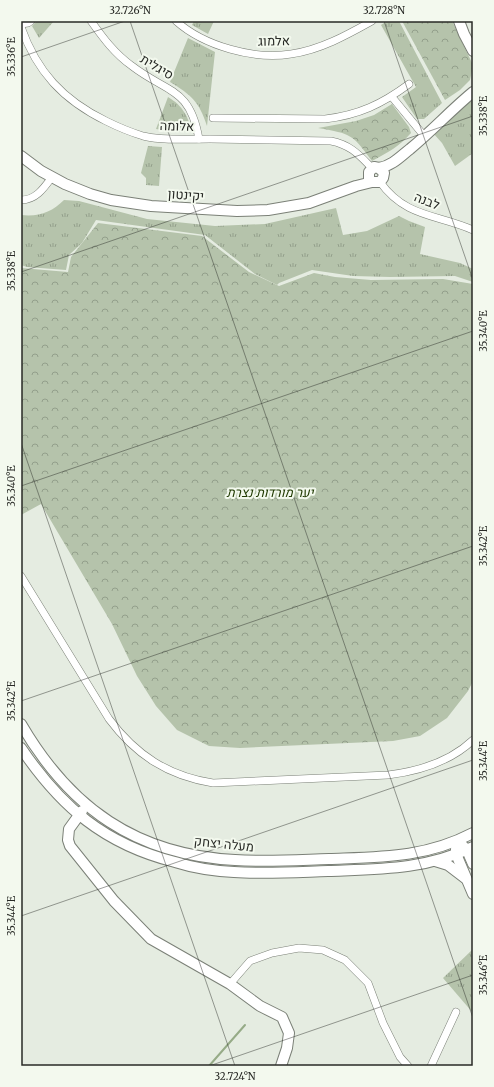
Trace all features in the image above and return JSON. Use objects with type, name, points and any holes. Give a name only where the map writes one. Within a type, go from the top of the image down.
[{"type":"street","points":[[21,25],[31,21]]},
{"type":"street","name":"סיגלית","points":[[91,21],[111,49],[120,57],[132,67],[183,99],[194,115],[199,139]]},
{"type":"street","name":"אלמוג","points":[[176,21],[192,32],[216,45],[252,54],[272,55],[290,54],[330,43],[372,21]]},
{"type":"street","points":[[460,21],[464,34],[473,51]]},
{"type":"street","points":[[467,21],[473,38]]},
{"type":"street","name":"אלומה","points":[[21,25],[33,55],[41,69],[54,84],[78,105],[128,131],[143,136],[157,138],[332,140],[347,146],[358,153],[376,175]]},
{"type":"street","points":[[213,118],[325,119],[343,117],[362,112],[392,97],[409,84]]},
{"type":"street","points":[[376,175],[425,137],[470,95],[473,88]]},
{"type":"street","points":[[392,97],[425,137]]},
{"type":"street","name":"יקינטון","points":[[21,156],[41,171],[65,184],[90,194],[117,201],[151,206],[237,211],[268,210],[308,203],[356,186],[376,175]]},
{"type":"street","name":"לבנה","points":[[376,175],[390,195],[405,206],[429,216],[454,222],[473,230]]},
{"type":"street","points":[[21,200],[35,196],[43,190],[52,176]]},
{"type":"street","points":[[21,576],[109,719],[118,731],[130,744],[146,757],[178,775],[194,780],[213,783],[405,773],[435,765],[465,748],[473,740]]},
{"type":"street","name":"מעלה יצחק","points":[[21,724],[49,767],[86,806],[113,824],[139,838],[193,855],[234,860],[262,861],[394,856],[427,851],[457,841],[473,833]]},
{"type":"street","name":"מעלה יצחק","points":[[21,748],[49,786],[79,815],[107,835],[134,850],[162,859],[204,869],[262,873],[395,868],[435,861],[470,848]]},
{"type":"street","points":[[86,806],[69,829],[68,836],[70,846],[114,901],[151,939],[230,984],[260,1006],[282,1017],[289,1032],[287,1048],[281,1066]]},
{"type":"street","points":[[473,864],[470,848],[457,841],[456,854],[473,894]]},
{"type":"street","points":[[435,861],[448,865],[468,881]]},
{"type":"street","points":[[230,984],[250,961],[272,952],[299,948],[324,950],[345,960],[368,983],[383,1023],[400,1056],[408,1066]]},
{"type":"street","points":[[431,1066],[456,1012]]},
{"type":"green space","points":[[37,21],[54,21],[39,38],[32,26]]},
{"type":"green space","points":[[194,21],[214,21],[208,34],[192,25]]},
{"type":"green space","points":[[387,21],[399,21],[442,103],[424,119],[417,119],[402,97],[416,87],[381,25]]},
{"type":"green space","points":[[402,21],[452,21],[473,65],[470,80],[460,90],[445,100]]},
{"type":"green space","points":[[188,38],[215,52],[207,126],[201,110],[189,95],[170,82]]},
{"type":"green space","points":[[168,97],[184,111],[192,131],[173,132],[156,129]]},
{"type":"green space","points":[[473,98],[473,153],[455,166],[442,143],[433,133]]},
{"type":"green space","points":[[392,104],[409,127],[411,133],[398,145],[372,161],[355,140],[345,134],[318,128],[356,121],[374,115]]},
{"type":"green space","points":[[148,146],[162,147],[159,186],[146,185],[146,178],[141,173]]},
{"type":"green space","points":[[64,200],[79,201],[147,219],[215,226],[265,224],[336,208],[343,235],[367,231],[399,216],[425,227],[420,254],[460,263],[473,269],[473,282],[455,276],[353,276],[312,270],[277,285],[255,274],[205,235],[96,220],[82,243],[69,255],[66,270],[27,267],[21,265],[21,215],[45,213],[55,208]]},
{"type":"green space","name":"יער מורדות נצרת","points":[[98,223],[202,236],[249,272],[279,286],[314,273],[335,277],[371,280],[443,279],[473,284],[473,681],[468,691],[447,718],[420,736],[393,741],[240,748],[209,746],[177,730],[156,706],[137,676],[112,624],[41,504],[21,515],[21,268],[68,272],[71,257]]},
{"type":"green space","points":[[473,949],[473,1013],[443,978]]},
{"type":"waterway","points":[[209,1066],[245,1025]]}]
